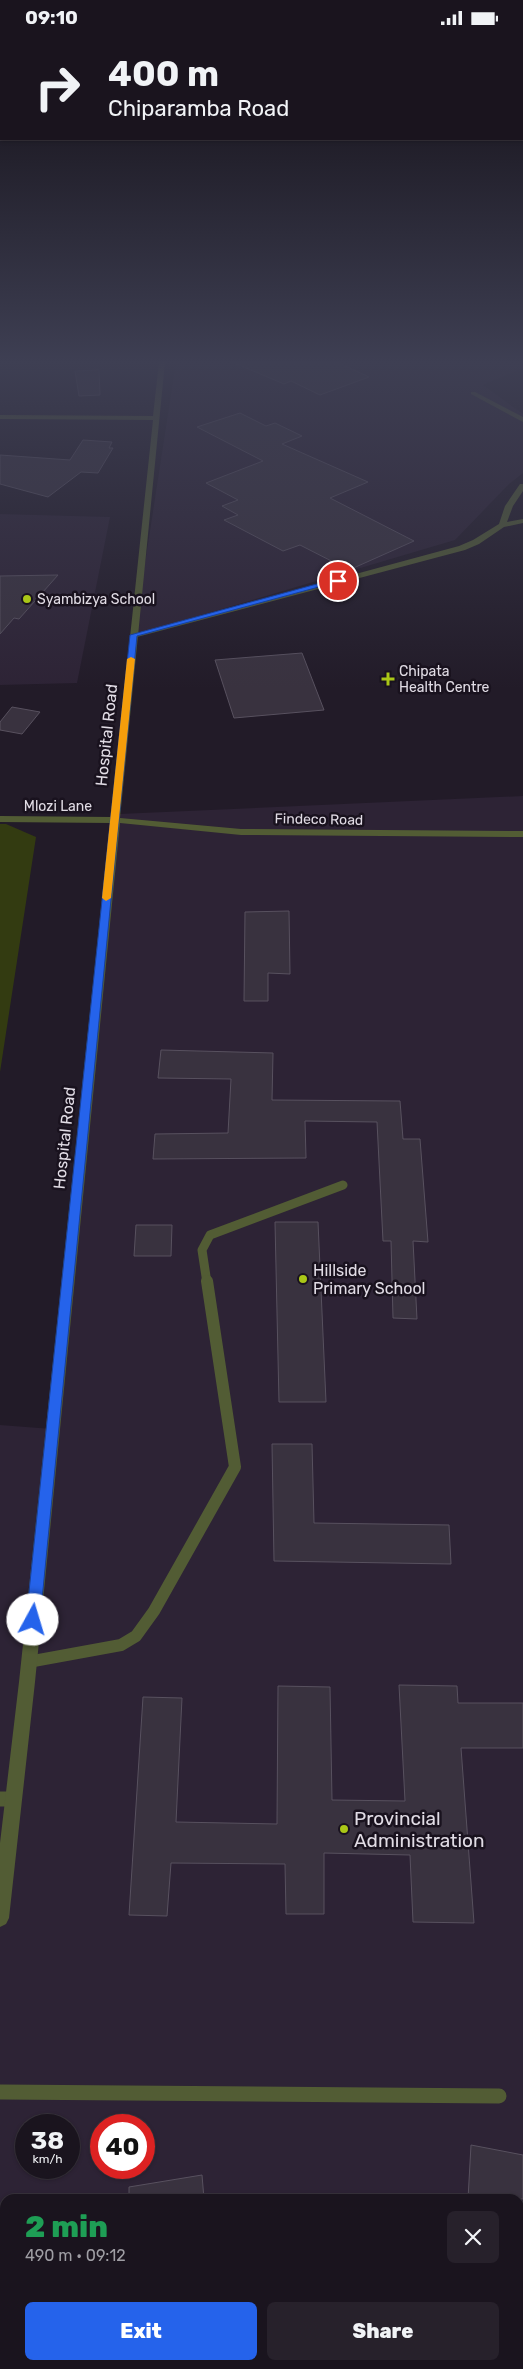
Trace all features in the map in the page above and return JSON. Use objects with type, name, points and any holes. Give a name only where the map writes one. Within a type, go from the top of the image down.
[{"type":"street","name":"Hospital Road","points":[[0,1918],[7,1799],[28,1661],[151,471]]},
{"type":"street","points":[[502,525],[510,506],[523,487]]},
{"type":"street","points":[[134,635],[462,548],[482,539],[502,525],[523,521]]},
{"type":"street","name":"Mlozi Lane","points":[[0,819],[115,820]]},
{"type":"street","name":"Findeco Road","points":[[115,820],[241,832],[523,834]]},
{"type":"lane","points":[[28,1661],[122,1645],[136,1636],[154,1611],[235,1467],[202,1251],[204,1243],[210,1235],[343,1185]]},
{"type":"lane","points":[[0,2092],[499,2096]]},
{"type":"shaded area","points":[[159,471],[523,471],[455,540],[134,635]]},
{"type":"shaded area","points":[[0,514],[110,517],[77,683],[0,685]]},
{"type":"shaded area","points":[[523,796],[523,2194],[0,2194],[0,1425],[52,1429],[119,814]]},
{"type":"green space","points":[[0,824],[6,824],[36,837],[0,1072]]},
{"type":"building","points":[[0,471],[99,471],[98,473],[81,472],[48,497],[0,484]]},
{"type":"building","points":[[237,471],[343,471],[368,482],[330,498],[414,541],[349,570],[300,545],[283,551],[224,520],[238,515],[222,506],[238,500],[206,483]]},
{"type":"building","points":[[58,575],[19,619],[14,618],[0,634],[0,576]]},
{"type":"building","points":[[302,653],[324,710],[234,718],[215,660]]},
{"type":"building","points":[[12,707],[40,712],[22,734],[0,730],[0,722]]},
{"type":"building","points":[[289,911],[290,974],[268,973],[268,1001],[244,1001],[245,912]]},
{"type":"building","points":[[161,1050],[273,1053],[272,1100],[400,1101],[403,1139],[420,1139],[428,1242],[413,1241],[417,1319],[393,1318],[391,1241],[383,1241],[377,1122],[305,1121],[306,1158],[153,1159],[155,1134],[228,1133],[231,1079],[158,1078]]},
{"type":"building","points":[[275,1222],[318,1222],[326,1402],[279,1402]]},
{"type":"building","points":[[136,1225],[172,1225],[171,1256],[134,1256]]},
{"type":"building","points":[[272,1444],[312,1444],[314,1523],[449,1525],[451,1564],[274,1561]]},
{"type":"building","points":[[399,1685],[457,1686],[458,1703],[523,1703],[523,1748],[461,1748],[474,1923],[413,1922],[410,1855],[324,1853],[324,1914],[286,1914],[285,1864],[171,1863],[167,1916],[129,1915],[143,1697],[182,1698],[176,1822],[277,1824],[278,1686],[330,1687],[332,1800],[405,1801]]},
{"type":"building","points":[[471,2145],[523,2155],[523,2194],[468,2194]]},
{"type":"building","points":[[202,2175],[204,2194],[129,2194],[129,2187]]},
{"type":"slow traffic","points":[[106,898],[131,659]]},
{"type":"place","name":"Syambizya School","points":[[27,599]]},
{"type":"place","name":"Chipata Health Centre","points":[[388,679]]},
{"type":"place","name":"Hillside Primary School","points":[[303,1279]]},
{"type":"place","name":"Provincial Administration","points":[[344,1829]]},
{"type":"route","points":[[33,1620],[134,635],[338,581]]}]
